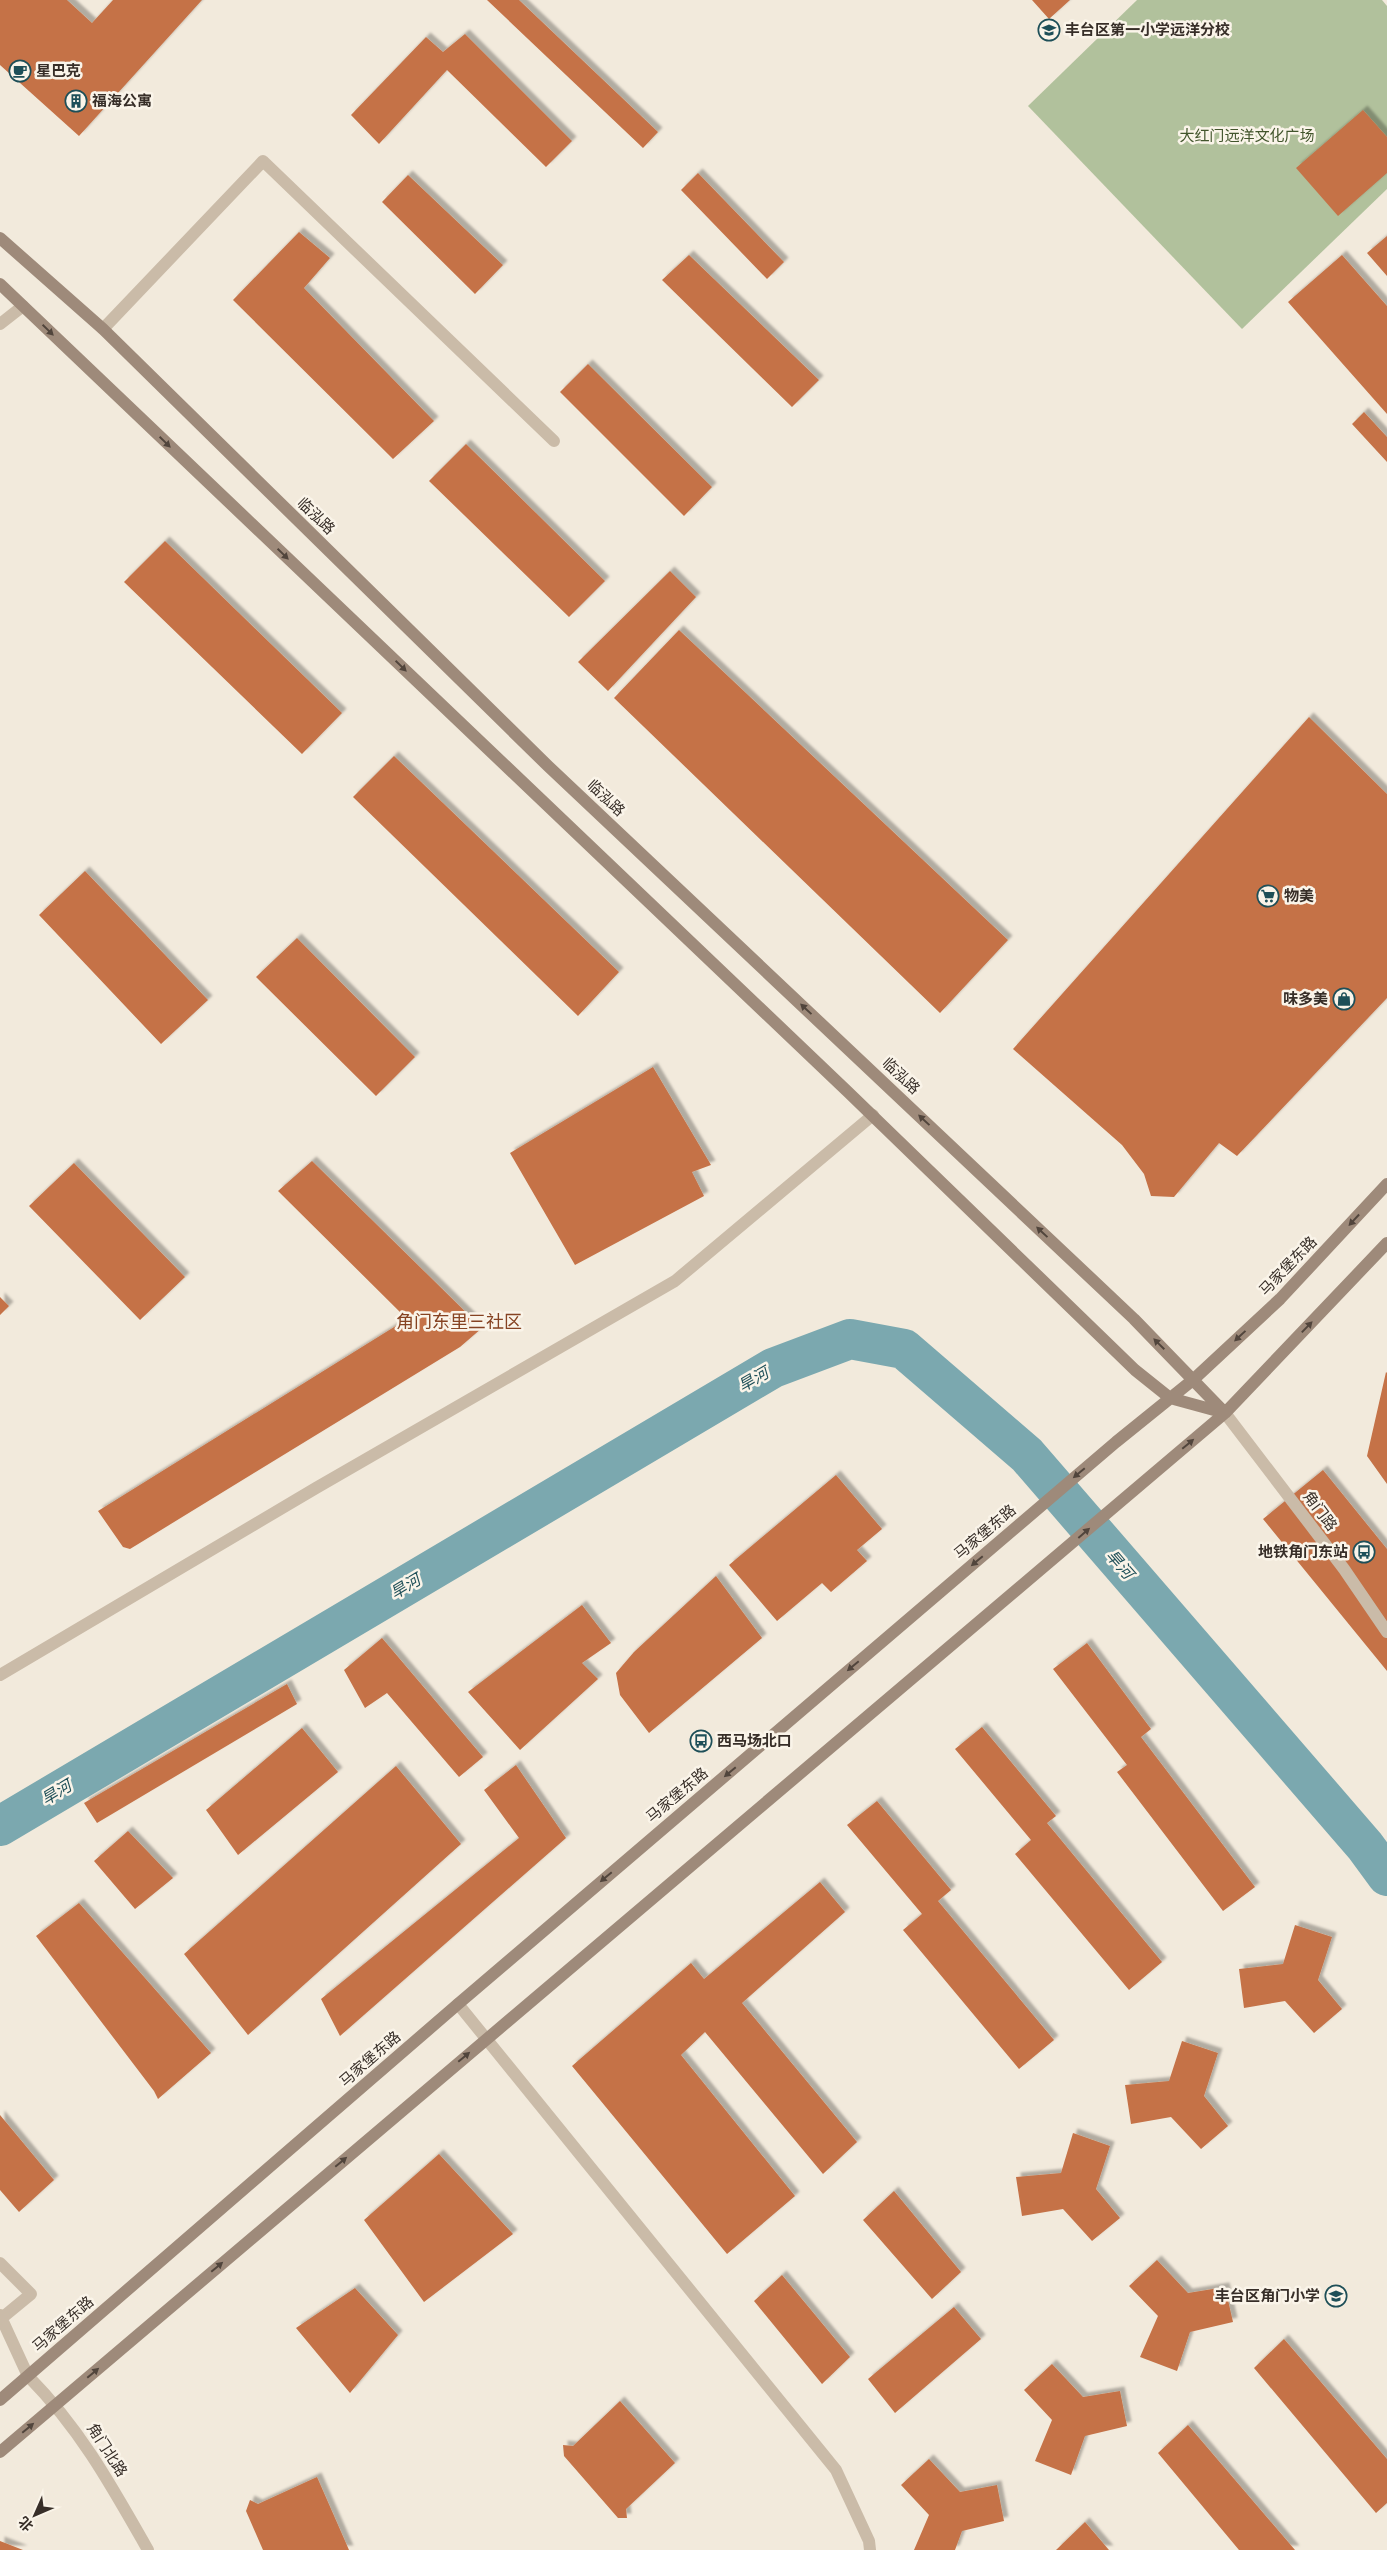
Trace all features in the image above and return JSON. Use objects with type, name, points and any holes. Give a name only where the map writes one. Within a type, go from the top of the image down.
[{"type":"main road","name":"临泓路","points":[[0,238],[103,329],[548,766],[1134,1319],[1225,1413]]},
{"type":"main road","points":[[0,284],[873,1115],[1135,1370],[1170,1398],[1225,1413]]},
{"type":"main road","name":"马家堡东路","points":[[0,2400],[458,2004],[1116,1442],[1194,1379],[1280,1298],[1387,1184]]},
{"type":"main road","points":[[0,2452],[1225,1413],[1387,1243]]},
{"type":"street","points":[[103,329],[263,161],[554,441]]},
{"type":"street","points":[[0,324],[23,306]]},
{"type":"street","points":[[0,1675],[316,1488],[675,1282],[873,1115]]},
{"type":"street","name":"角门路","points":[[1225,1413],[1344,1568],[1387,1632]]},
{"type":"street","points":[[458,2004],[836,2470],[869,2541],[870,2550]]},
{"type":"street","points":[[0,2262],[31,2294],[1,2316],[28,2376]]},
{"type":"street","name":"角门北路","points":[[28,2376],[56,2405],[90,2450],[148,2550]]},
{"type":"green space","name":"大红门远洋文化广场","points":[[1137,0],[1382,0],[1387,6],[1387,189],[1242,329],[1028,106]]},
{"type":"building","name":"福海公寓","points":[[0,0],[67,0],[92,23],[113,0],[202,0],[79,136],[0,65]]},
{"type":"building","points":[[487,0],[519,0],[658,132],[643,148]]},
{"type":"building","points":[[1032,0],[1070,0],[1049,19]]},
{"type":"building","points":[[465,34],[572,141],[546,167],[447,70],[379,144],[351,115],[426,37],[443,52]]},
{"type":"building","points":[[1363,110],[1387,137],[1387,173],[1338,216],[1296,168]]},
{"type":"building","points":[[698,173],[784,262],[767,279],[681,190]]},
{"type":"building","points":[[408,175],[503,265],[475,294],[382,202]]},
{"type":"building","points":[[299,232],[330,258],[304,288],[434,421],[393,459],[233,300]]},
{"type":"building","points":[[1387,236],[1387,276],[1367,253]]},
{"type":"building","points":[[689,255],[819,380],[792,407],[662,280]]},
{"type":"building","points":[[1342,255],[1387,306],[1387,414],[1288,302]]},
{"type":"building","points":[[588,364],[712,487],[684,516],[560,392]]},
{"type":"building","points":[[1364,412],[1387,437],[1387,462],[1352,424]]},
{"type":"building","points":[[466,444],[605,581],[569,617],[429,481]]},
{"type":"building","points":[[165,541],[342,713],[302,754],[124,582]]},
{"type":"building","points":[[670,571],[696,597],[608,691],[578,662]]},
{"type":"building","points":[[679,630],[1008,940],[940,1013],[614,698]]},
{"type":"building","name":"物美","points":[[1309,717],[1387,794],[1387,998],[1237,1156],[1219,1143],[1174,1197],[1151,1196],[1144,1174],[1122,1145],[1013,1049]]},
{"type":"building","points":[[394,756],[619,972],[578,1016],[353,797]]},
{"type":"building","points":[[85,871],[208,1000],[161,1044],[39,915]]},
{"type":"building","points":[[297,938],[415,1057],[376,1096],[256,977]]},
{"type":"building","points":[[653,1067],[711,1165],[692,1172],[704,1196],[575,1265],[510,1153]]},
{"type":"building","points":[[312,1161],[482,1328],[460,1347],[130,1549],[123,1547],[98,1511],[407,1319],[278,1191]]},
{"type":"building","points":[[74,1163],[185,1277],[140,1320],[29,1206]]},
{"type":"building","points":[[0,1297],[9,1306],[0,1315]]},
{"type":"building","points":[[1387,1373],[1387,1484],[1367,1456]]},
{"type":"building","points":[[1323,1470],[1387,1549],[1387,1671],[1263,1519]]},
{"type":"building","points":[[836,1475],[882,1529],[857,1550],[867,1561],[831,1592],[822,1583],[777,1621],[729,1565]]},
{"type":"building","points":[[716,1576],[762,1638],[649,1733],[620,1695],[616,1673],[634,1652]]},
{"type":"building","points":[[582,1605],[611,1643],[582,1663],[598,1679],[520,1750],[468,1692]]},
{"type":"building","points":[[382,1638],[483,1757],[459,1777],[387,1693],[365,1708],[344,1670]]},
{"type":"building","points":[[1087,1643],[1151,1729],[1141,1737],[1255,1887],[1223,1911],[1117,1772],[1127,1765],[1053,1669]]},
{"type":"building","points":[[287,1684],[297,1704],[97,1823],[84,1803]]},
{"type":"building","points":[[982,1727],[1056,1816],[1047,1823],[1162,1962],[1129,1990],[1015,1854],[1031,1840],[955,1749]]},
{"type":"building","points":[[302,1728],[338,1772],[238,1855],[206,1810]]},
{"type":"building","points":[[516,1765],[566,1838],[340,2036],[321,1999],[519,1838],[484,1790]]},
{"type":"building","points":[[396,1766],[461,1844],[248,2035],[184,1954]]},
{"type":"building","points":[[877,1801],[951,1890],[938,1901],[1054,2040],[1019,2069],[903,1930],[922,1914],[847,1825]]},
{"type":"building","points":[[128,1831],[173,1878],[135,1909],[94,1861]]},
{"type":"building","points":[[820,1882],[845,1912],[742,2003],[857,2142],[823,2174],[705,2032],[681,2055],[795,2196],[727,2254],[572,2066],[691,1963],[704,1979]]},
{"type":"building","points":[[79,1903],[211,2053],[158,2099],[154,2091],[36,1936]]},
{"type":"building","points":[[1295,1925],[1332,1937],[1318,1980],[1342,2009],[1314,2033],[1285,2001],[1244,2008],[1239,1969],[1283,1964]]},
{"type":"building","points":[[1182,2041],[1218,2053],[1204,2096],[1228,2126],[1201,2149],[1171,2117],[1131,2124],[1125,2085],[1169,2081]]},
{"type":"building","points":[[0,2115],[54,2180],[19,2212],[0,2190]]},
{"type":"building","points":[[1073,2133],[1110,2146],[1096,2189],[1120,2218],[1092,2241],[1063,2209],[1022,2216],[1016,2177],[1061,2173]]},
{"type":"building","points":[[439,2154],[513,2234],[424,2302],[364,2220]]},
{"type":"building","points":[[894,2191],[961,2272],[932,2299],[863,2220]]},
{"type":"building","points":[[1157,2260],[1188,2293],[1225,2287],[1233,2322],[1190,2332],[1177,2371],[1140,2357],[1158,2316],[1129,2286]]},
{"type":"building","points":[[782,2275],[850,2357],[822,2384],[754,2301]]},
{"type":"building","points":[[355,2288],[398,2335],[350,2393],[296,2328]]},
{"type":"building","points":[[954,2307],[981,2339],[895,2413],[868,2379]]},
{"type":"building","points":[[1284,2339],[1387,2459],[1387,2503],[1376,2513],[1254,2368]]},
{"type":"building","points":[[1052,2364],[1083,2397],[1120,2391],[1127,2426],[1085,2436],[1071,2475],[1035,2461],[1052,2420],[1024,2390]]},
{"type":"building","points":[[620,2401],[675,2463],[626,2509],[627,2518],[618,2518],[564,2456],[563,2445],[573,2446]]},
{"type":"building","points":[[1188,2425],[1295,2550],[1239,2550],[1158,2453]]},
{"type":"building","points":[[929,2459],[960,2492],[997,2485],[1004,2521],[962,2531],[955,2550],[914,2550],[929,2515],[901,2485]]},
{"type":"building","points":[[317,2477],[349,2550],[263,2550],[246,2511],[250,2500],[258,2504]]},
{"type":"building","points":[[1085,2522],[1109,2550],[1056,2550]]},
{"type":"building","points":[[0,2541],[23,2550],[0,2550]]},
{"type":"waterway","name":"旱河","points":[[0,1826],[773,1368],[850,1339],[904,1349],[1027,1455],[1365,1846],[1387,1876]]},
{"type":"place","name":"丰台区第一小学远洋分校","points":[[1049,30]]},
{"type":"place","name":"星巴克","points":[[20,71]]},
{"type":"place","name":"福海公寓","points":[[76,101]]},
{"type":"place","name":"物美","points":[[1268,896]]},
{"type":"place","name":"味多美","points":[[1344,999]]},
{"type":"place","name":"地铁角门东站","points":[[1364,1552]]},
{"type":"place","name":"西马场北口","points":[[701,1741]]},
{"type":"place","name":"丰台区角门小学","points":[[1336,2296]]},
{"type":"district","name":"角门东里三社区","points":[[459,1322]]}]
